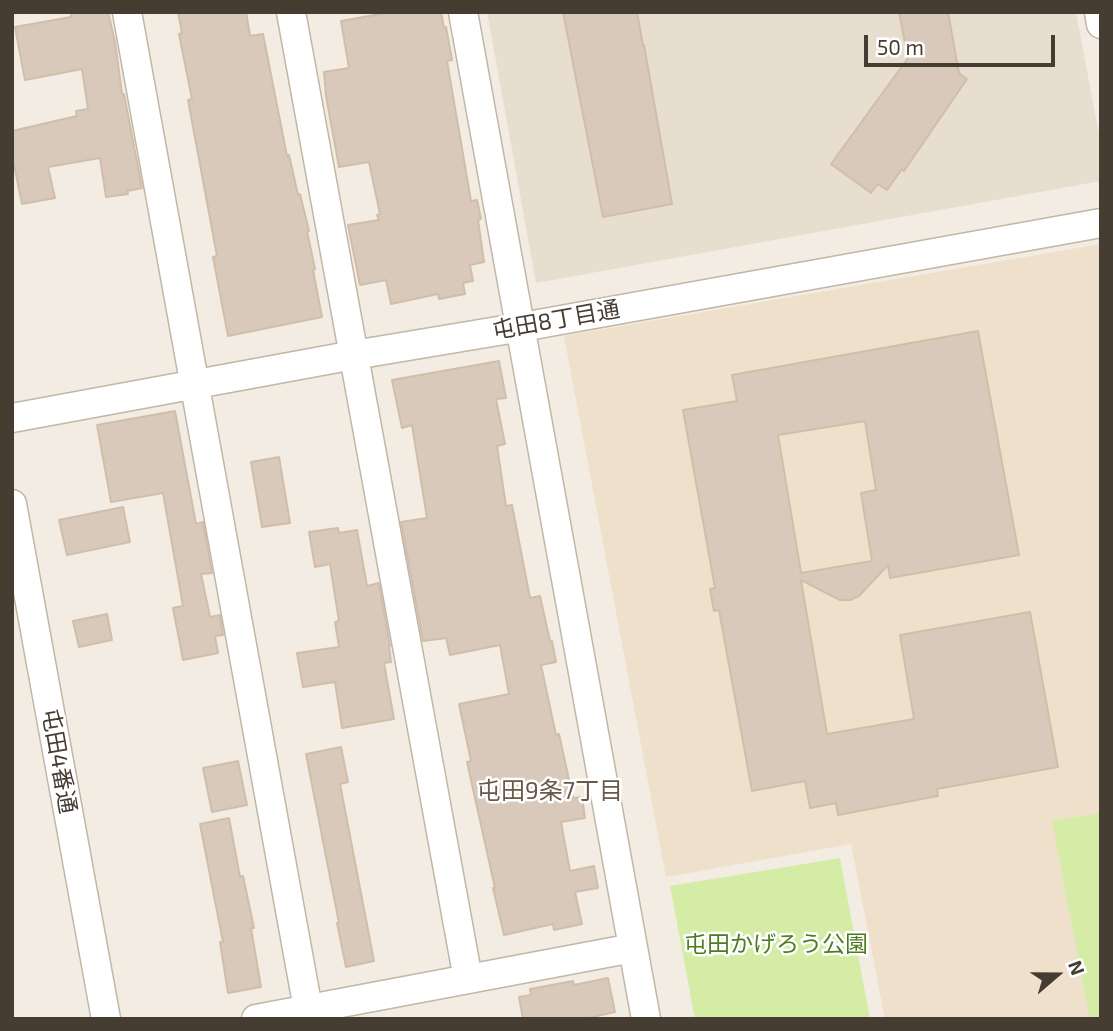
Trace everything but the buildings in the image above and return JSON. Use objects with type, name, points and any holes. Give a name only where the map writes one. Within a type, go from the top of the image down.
[{"type":"street","points":[[127,12],[308,1009]]},
{"type":"street","points":[[291,12],[467,979]]},
{"type":"street","points":[[463,12],[646,1019]]},
{"type":"street","points":[[1098,12],[1101,24]]},
{"type":"street","name":"屯田8丁目通","points":[[12,418],[1101,223]]},
{"type":"street","name":"屯田4番通","points":[[12,504],[106,1019]]},
{"type":"street","points":[[256,1019],[633,948]]},
{"type":"shaded area","points":[[487,12],[1076,12],[1101,145],[1101,181],[536,283]]},
{"type":"shaded area","points":[[1101,244],[1101,1019],[885,1019],[851,844],[666,877],[564,336]]},
{"type":"green space","points":[[1101,813],[1101,1019],[1090,1019],[1052,821]]},
{"type":"green space","name":"屯田かげろう公園","points":[[840,858],[870,1019],[695,1019],[670,886]]},
{"type":"district","name":"屯田9条7丁目","points":[[550,791]]}]
